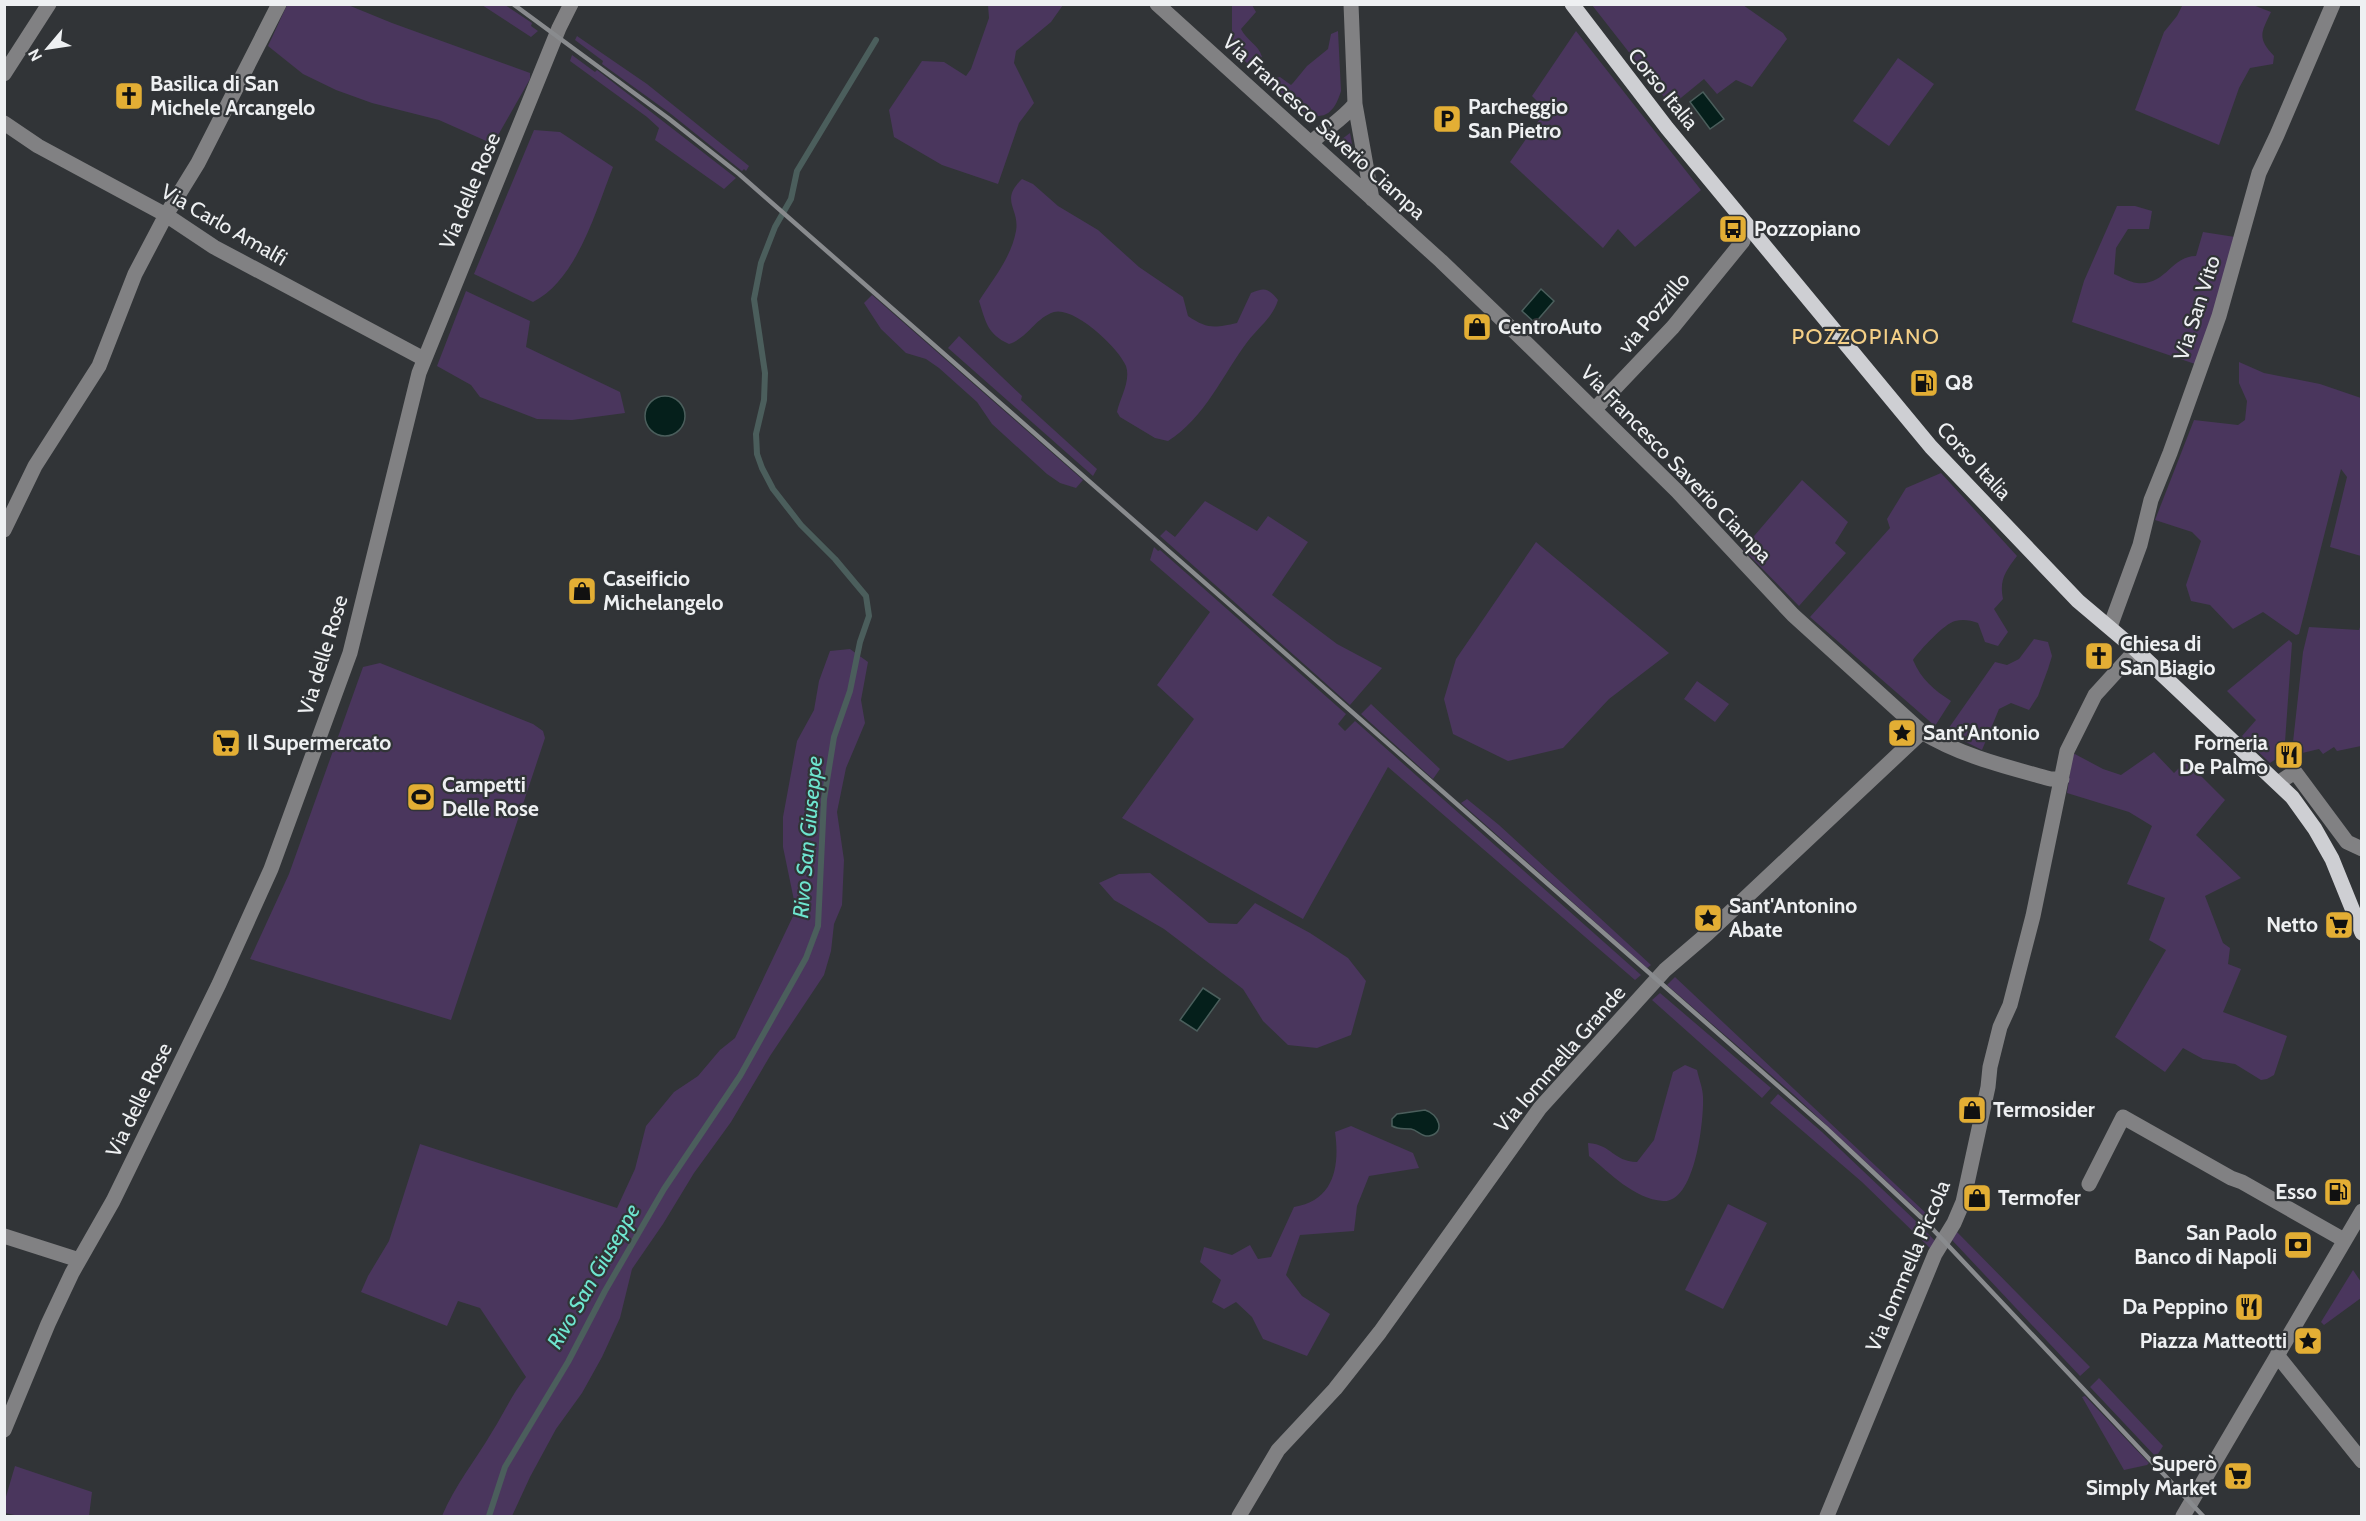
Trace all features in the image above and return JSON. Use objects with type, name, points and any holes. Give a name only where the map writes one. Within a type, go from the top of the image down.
[{"type":"main road","name":"Corso Italia","points":[[1572,4],[1667,128],[1931,447],[2078,602],[2136,650],[2278,783],[2301,809],[2327,849],[2361,933]]},
{"type":"street","points":[[4,74],[49,4]]},
{"type":"street","points":[[4,530],[35,466],[99,366],[135,274],[166,215],[198,163],[279,4]]},
{"type":"street","name":"Via delle Rose","points":[[4,1430],[48,1324],[79,1260],[113,1201],[219,984],[271,869],[350,653],[414,389],[424,358],[559,28],[571,4]]},
{"type":"street","name":"Via Francesco Saverio Ciampa","points":[[1157,4],[1441,261],[1595,409],[1685,500],[1793,615],[1922,732],[1933,739],[1985,760],[2051,779],[2062,779]]},
{"type":"street","points":[[1351,4],[1354,104],[1372,199]]},
{"type":"street","name":"Via San Vito","points":[[2110,627],[2140,545],[2151,500],[2219,316],[2259,172],[2332,4]]},
{"type":"street","points":[[1311,143],[1321,133],[1336,124],[1354,104]]},
{"type":"street","name":"Via Carlo Amalfi","points":[[4,123],[38,146],[166,215],[214,247],[424,358]]},
{"type":"street","name":"via Pozzillo","points":[[1595,409],[1673,327],[1743,241]]},
{"type":"street","points":[[2062,779],[2067,751],[2095,695],[2136,650]]},
{"type":"street","name":"Via Iommella Grande","points":[[1239,1516],[1278,1450],[1335,1389],[1380,1332],[1489,1182],[1511,1147],[1547,1101],[1665,970],[1707,934],[1922,732]]},
{"type":"street","points":[[2278,783],[2295,772],[2348,842],[2361,849]]},
{"type":"street","name":"Via Iommella Piccola","points":[[1831,1515],[1935,1254],[1954,1223],[1963,1202],[1988,1087],[1990,1067],[2031,927],[2062,779]]},
{"type":"street","points":[[2089,1184],[2123,1117],[2344,1240]]},
{"type":"street","points":[[2183,1516],[2361,1211]]},
{"type":"street","points":[[4,1236],[79,1260]]},
{"type":"street","points":[[2277,1355],[2361,1461]]},
{"type":"shaded area","points":[[2183,4],[2253,5],[2271,12],[2262,35],[2265,44],[2274,56],[2273,64],[2250,68],[2239,88],[2219,145],[2135,110],[2164,32]]},
{"type":"shaded area","points":[[287,5],[348,5],[530,73],[530,79],[493,144],[439,120],[372,103],[336,90],[303,74],[268,46]]},
{"type":"shaded area","points":[[482,5],[505,5],[532,23],[531,26],[538,31],[531,37]]},
{"type":"shaded area","points":[[988,5],[1063,5],[1051,22],[1016,51],[1014,63],[1034,103],[1019,123],[998,184],[942,165],[894,137],[889,110],[922,61],[944,62],[966,76],[971,69],[989,18]]},
{"type":"shaded area","points":[[1232,5],[1252,5],[1256,12],[1241,29],[1262,57],[1249,65],[1229,46],[1232,43]]},
{"type":"shaded area","points":[[1592,5],[1743,5],[1783,33],[1787,39],[1752,87],[1736,80],[1717,94],[1704,79],[1671,106]]},
{"type":"shaded area","points":[[1338,31],[1341,91],[1335,106],[1327,114],[1317,116],[1298,107],[1270,83],[1280,77],[1291,85],[1307,66],[1328,49],[1331,34]]},
{"type":"shaded area","points":[[1576,31],[1701,190],[1635,247],[1618,229],[1603,248],[1510,162],[1546,110],[1532,96]]},
{"type":"shaded area","points":[[577,36],[647,84],[749,166],[746,171],[744,169],[742,171],[671,114],[602,64],[603,61],[575,40]]},
{"type":"shaded area","points":[[572,55],[595,72],[597,70],[736,178],[724,189],[655,140],[659,128],[570,61]]},
{"type":"shaded area","points":[[1898,58],[1934,84],[1889,146],[1853,121]]},
{"type":"shaded area","points":[[1703,92],[1724,119],[1710,129],[1690,102]]},
{"type":"shaded area","points":[[534,130],[560,132],[613,167],[592,223],[573,261],[562,278],[548,292],[533,302],[474,274]]},
{"type":"shaded area","points":[[1350,133],[1355,160],[1354,163],[1334,145]]},
{"type":"shaded area","points":[[1022,179],[1033,184],[1058,206],[1098,230],[1139,267],[1183,297],[1188,316],[1200,323],[1216,326],[1237,323],[1251,293],[1260,290],[1269,291],[1278,300],[1269,317],[1248,341],[1203,408],[1193,420],[1168,441],[1155,438],[1120,417],[1117,412],[1127,378],[1126,366],[1105,339],[1073,315],[1054,312],[1047,315],[1016,341],[1009,344],[996,336],[988,327],[979,301],[1001,268],[1014,241],[1016,223],[1011,199],[1015,187]]},
{"type":"shaded area","points":[[2117,206],[2135,206],[2152,211],[2149,229],[2128,229],[2116,248],[2114,274],[2128,281],[2147,283],[2162,276],[2187,257],[2196,256],[2203,232],[2235,237],[2214,311],[2195,364],[2072,322],[2084,281]]},
{"type":"shaded area","points":[[1541,289],[1554,301],[1535,323],[1522,311]]},
{"type":"shaded area","points":[[466,291],[530,321],[526,347],[620,392],[625,413],[572,420],[537,419],[480,397],[471,385],[437,366]]},
{"type":"shaded area","points":[[872,295],[1083,480],[1076,488],[1060,483],[1047,474],[992,424],[977,402],[939,368],[926,359],[906,353],[881,329],[864,303]]},
{"type":"shaded area","points":[[959,336],[1022,396],[1021,400],[1097,469],[1093,476],[948,348]]},
{"type":"shaded area","points":[[2239,362],[2264,373],[2320,384],[2361,398],[2361,556],[2330,547],[2347,477],[2341,469],[2299,634],[2296,635],[2263,612],[2233,629],[2210,605],[2191,601],[2186,585],[2201,541],[2192,532],[2155,520],[2194,420],[2238,425],[2245,420],[2247,401],[2239,383]]},
{"type":"shaded area","points":[[665,396],[673,397],[679,402],[684,408],[684,424],[679,430],[673,435],[665,436],[657,435],[651,430],[646,424],[645,416],[646,408],[651,402],[657,397]]},
{"type":"shaded area","points":[[1941,473],[2017,556],[2004,576],[2003,599],[1994,609],[2008,632],[1998,646],[1985,642],[1978,623],[1958,620],[1939,632],[1913,660],[1929,684],[1951,701],[1935,726],[1810,617],[1890,528],[1887,519],[1906,488]]},
{"type":"shaded area","points":[[1802,480],[1848,522],[1835,543],[1846,553],[1799,606],[1743,549]]},
{"type":"shaded area","points":[[1205,501],[1257,531],[1268,516],[1308,542],[1272,595],[1337,644],[1382,668],[1350,705],[1160,536],[1166,530],[1175,537]]},
{"type":"shaded area","points":[[1536,542],[1669,653],[1609,699],[1563,748],[1508,761],[1453,734],[1444,699],[1456,659]]},
{"type":"shaded area","points":[[1154,547],[1346,714],[1338,724],[1345,731],[1355,721],[1641,975],[1635,980],[1388,767],[1303,919],[1122,818],[1194,719],[1157,685],[1210,612],[1150,560]]},
{"type":"shaded area","points":[[2361,624],[2361,746],[2337,751],[2334,747],[2323,754],[2319,749],[2298,754],[2299,748],[2296,742],[2293,742],[2303,652],[2309,627],[2359,630]]},
{"type":"shaded area","points":[[2034,639],[2048,642],[2052,656],[2038,696],[2029,710],[2011,703],[1999,709],[1982,750],[1946,732],[1995,662],[2007,665],[2019,659]]},
{"type":"shaded area","points":[[2289,640],[2292,643],[2285,742],[2282,755],[2270,763],[2242,736],[2256,720],[2227,691]]},
{"type":"shaded area","points":[[850,649],[868,662],[861,700],[865,723],[846,768],[837,812],[844,860],[842,905],[834,924],[831,951],[824,975],[770,1056],[731,1122],[694,1173],[632,1269],[620,1318],[602,1357],[582,1393],[556,1429],[512,1516],[442,1516],[459,1483],[526,1377],[480,1308],[458,1301],[447,1326],[361,1292],[389,1241],[420,1144],[617,1208],[635,1169],[646,1126],[674,1092],[698,1076],[720,1050],[735,1038],[796,910],[783,847],[783,817],[797,741],[814,710],[819,681],[830,651]]},
{"type":"shaded area","name":"Campetti Delle Rose","points":[[380,663],[533,724],[543,731],[545,738],[451,1020],[250,959],[289,874],[363,667]]},
{"type":"shaded area","points":[[1697,681],[1729,704],[1715,722],[1684,699]]},
{"type":"shaded area","points":[[1371,704],[1440,769],[1433,779],[1361,714]]},
{"type":"shaded area","points":[[2154,752],[2174,773],[2186,761],[2225,800],[2196,835],[2241,878],[2205,896],[2223,943],[2230,948],[2228,964],[2241,969],[2223,1012],[2287,1036],[2274,1075],[2267,1079],[2261,1080],[2235,1064],[2203,1059],[2183,1048],[2165,1072],[2115,1037],[2166,950],[2149,940],[2165,898],[2127,884],[2152,826],[2129,812],[2067,793],[2073,753],[2103,769],[2121,775]]},
{"type":"shaded area","points":[[1467,799],[1499,825],[1651,965],[1647,968],[1461,803]]},
{"type":"shaded area","points":[[1150,873],[1209,923],[1237,924],[1255,903],[1310,933],[1348,958],[1366,981],[1351,1035],[1317,1048],[1288,1045],[1263,1021],[1243,989],[1164,929],[1114,900],[1099,883],[1119,874]]},
{"type":"shaded area","points":[[1675,977],[1929,1216],[1927,1219],[1793,1094],[1667,985]]},
{"type":"shaded area","points":[[1203,988],[1220,999],[1197,1031],[1180,1020]]},
{"type":"shaded area","points":[[1660,993],[1771,1088],[1762,1098],[1652,1000]]},
{"type":"shaded area","points":[[1685,1065],[1697,1070],[1703,1094],[1702,1124],[1695,1159],[1683,1189],[1674,1198],[1663,1201],[1652,1199],[1642,1196],[1623,1184],[1589,1156],[1588,1143],[1603,1147],[1622,1159],[1637,1162],[1654,1140],[1673,1072]]},
{"type":"shaded area","points":[[1778,1094],[1822,1132],[1920,1225],[1935,1241],[1931,1249],[1862,1182],[1770,1103]]},
{"type":"shaded area","points":[[1425,1110],[1434,1115],[1439,1123],[1438,1131],[1434,1134],[1426,1136],[1413,1130],[1392,1126],[1392,1119],[1397,1114]]},
{"type":"shaded area","points":[[1351,1126],[1413,1153],[1419,1168],[1369,1176],[1357,1206],[1354,1231],[1300,1235],[1286,1275],[1302,1296],[1330,1314],[1307,1356],[1263,1339],[1252,1317],[1236,1302],[1224,1309],[1212,1302],[1221,1280],[1200,1262],[1204,1247],[1232,1255],[1250,1245],[1258,1259],[1271,1257],[1294,1207],[1318,1198],[1326,1190],[1335,1169],[1335,1132]]},
{"type":"shaded area","points":[[1728,1204],[1767,1223],[1723,1309],[1685,1290]]},
{"type":"shaded area","points":[[1957,1232],[2090,1367],[2080,1376],[1951,1239]]},
{"type":"shaded area","points":[[2353,1270],[2361,1282],[2361,1298],[2324,1325],[2321,1322]]},
{"type":"shaded area","points":[[2099,1378],[2163,1446],[2156,1457],[2090,1387]]},
{"type":"shaded area","points":[[2085,1396],[2149,1463],[2147,1465],[2124,1470],[2082,1397]]},
{"type":"shaded area","points":[[15,1466],[92,1492],[89,1516],[19,1516],[5,1513],[5,1500]]},
{"type":"waterway","name":"Rivo San Giuseppe","points":[[489,1516],[505,1467],[568,1362],[605,1291],[664,1189],[740,1076],[806,958],[818,926],[824,799],[834,737],[850,691],[860,642],[869,616],[866,596],[835,559],[801,525],[773,489],[762,468],[757,454],[756,434],[764,400],[765,373],[754,299],[761,263],[775,227],[791,199],[797,171],[876,40]]},
{"type":"railway","points":[[513,4],[668,118],[739,174],[1826,1128],[1925,1221],[2203,1516]]},
{"type":"place","name":"Basilica di San Michele Arcangelo","points":[[129,96]]},
{"type":"place","name":"Parcheggio San Pietro","points":[[1447,119]]},
{"type":"place","name":"Pozzopiano","points":[[1733,229]]},
{"type":"place","name":"CentroAuto","points":[[1477,327]]},
{"type":"place","name":"Q8","points":[[1924,383]]},
{"type":"place","name":"Caseificio Michelangelo","points":[[582,591]]},
{"type":"place","name":"Chiesa di San Biagio","points":[[2099,656]]},
{"type":"place","name":"Sant'Antonio","points":[[1902,733]]},
{"type":"place","name":"Il Supermercato","points":[[226,743]]},
{"type":"place","name":"Forneria De Palmo","points":[[2289,755]]},
{"type":"place","name":"Campetti Delle Rose","points":[[421,797]]},
{"type":"place","name":"Sant'Antonino Abate","points":[[1708,918]]},
{"type":"place","name":"Netto","points":[[2339,925]]},
{"type":"place","name":"Termosider","points":[[1972,1110]]},
{"type":"place","name":"Esso","points":[[2338,1192]]},
{"type":"place","name":"Termofer","points":[[1977,1198]]},
{"type":"place","name":"San Paolo Banco di Napoli","points":[[2298,1245]]},
{"type":"place","name":"Da Peppino","points":[[2249,1307]]},
{"type":"place","name":"Piazza Matteotti","points":[[2308,1341]]},
{"type":"place","name":"Superò Simply Market","points":[[2238,1476]]},
{"type":"district","name":"POZZOPIANO","points":[[1866,336]]}]
